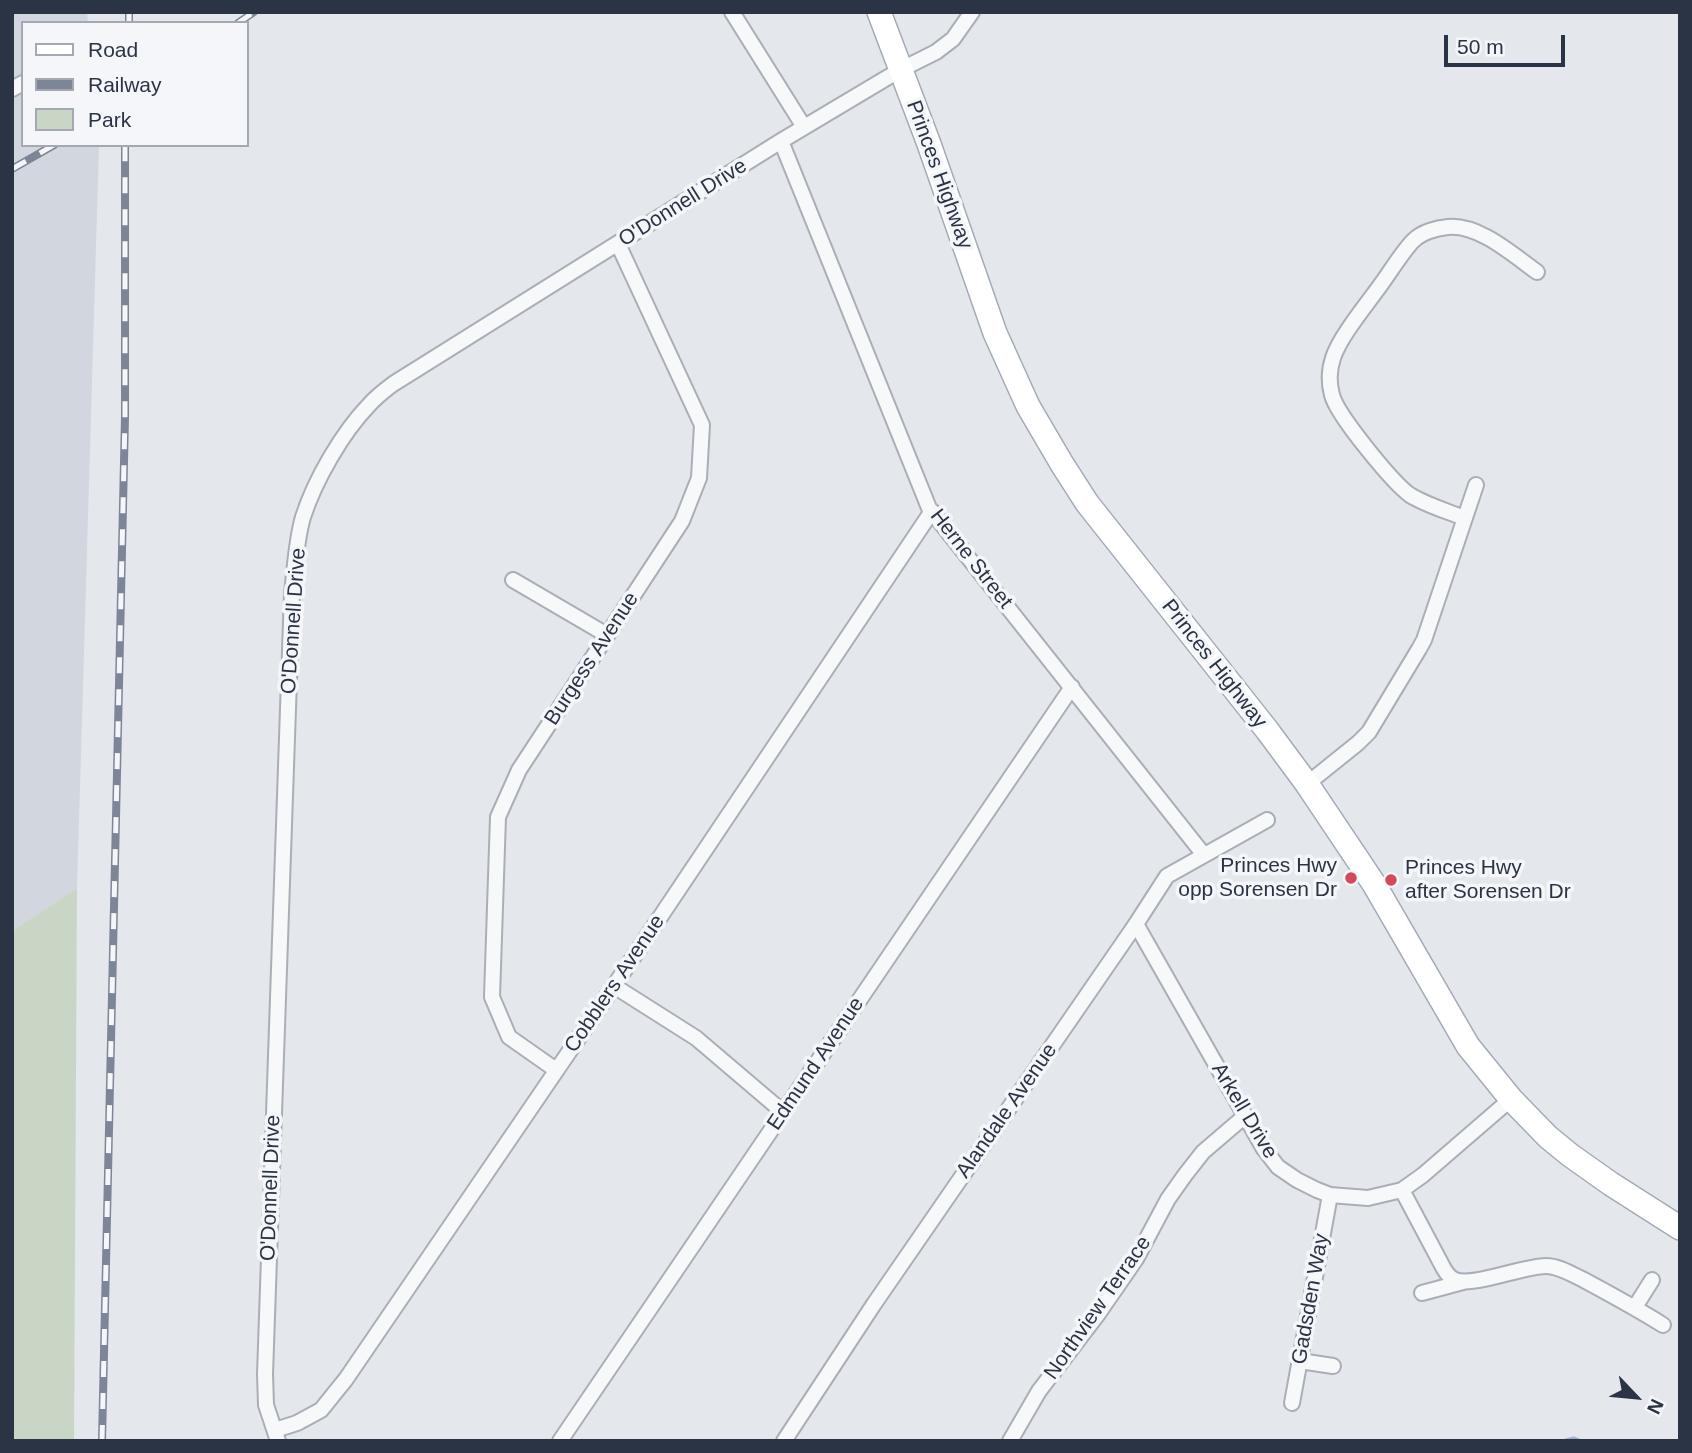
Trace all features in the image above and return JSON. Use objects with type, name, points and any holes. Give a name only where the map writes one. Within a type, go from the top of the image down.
[{"type":"main road","name":"Princes Highway","points":[[879,12],[929,144],[995,333],[1028,406],[1087,503],[1307,784],[1374,884],[1468,1045],[1511,1098],[1548,1137],[1570,1155],[1680,1228]]},
{"type":"street","points":[[732,12],[804,127]]},
{"type":"street","name":"O'Donnell Drive","points":[[276,1436],[266,1405],[265,1360],[292,593],[303,519],[323,471],[369,404],[393,384],[781,141],[900,70],[936,52],[953,39],[972,12]]},
{"type":"street","name":"Herne Street","points":[[781,141],[932,512],[1204,855]]},
{"type":"street","points":[[1464,518],[1413,497],[1400,488],[1354,432],[1331,394],[1333,356],[1350,327],[1414,240],[1431,230],[1450,226],[1474,230],[1536,272]]},
{"type":"street","name":"Burgess Avenue","points":[[556,1070],[509,1037],[492,997],[498,817],[519,770],[682,521],[699,478],[702,425],[618,244]]},
{"type":"street","points":[[1307,784],[1358,743],[1378,720],[1424,640],[1476,485]]},
{"type":"street","name":"Cobblers Avenue","points":[[276,1436],[321,1410],[346,1379],[932,512]]},
{"type":"street","points":[[513,580],[607,635]]},
{"type":"street","name":"Edmund Avenue","points":[[560,1441],[1072,687]]},
{"type":"street","name":"Alandale Avenue","points":[[784,1441],[874,1304],[1167,876],[1267,820]]},
{"type":"street","name":"Arkell Drive","points":[[1136,924],[1264,1149],[1278,1167],[1297,1180],[1330,1195],[1368,1198],[1402,1190],[1441,1161],[1511,1098]]},
{"type":"street","points":[[614,986],[696,1038],[783,1112]]},
{"type":"street","name":"Northview Terrace","points":[[1010,1441],[1039,1391],[1136,1259],[1168,1199],[1185,1175],[1203,1152],[1245,1116]]},
{"type":"street","points":[[1402,1190],[1447,1275],[1454,1280],[1465,1282]]},
{"type":"street","name":"Gadsden Way","points":[[1292,1403],[1330,1195]]},
{"type":"street","points":[[1422,1293],[1552,1266],[1635,1307],[1663,1325]]},
{"type":"street","points":[[1635,1307],[1652,1280]]},
{"type":"street","points":[[1300,1361],[1333,1366]]},
{"type":"shaded area","points":[[12,12],[87,12],[88,21],[21,21],[21,147],[99,147],[77,888],[12,931]]},
{"type":"green space","points":[[77,888],[74,1441],[12,1441],[12,931]]},
{"type":"waterway","points":[[1566,1441],[1579,1441]]},
{"type":"railway","points":[[129,12],[129,21]]},
{"type":"railway","points":[[241,21],[254,12]]},
{"type":"railway","points":[[12,169],[50,147]]},
{"type":"railway","points":[[102,1441],[125,417],[125,147]]},
{"type":"place","name":"Princes Hwy opp Sorensen Dr","points":[[1351,878]]},
{"type":"place","name":"Princes Hwy after Sorensen Dr","points":[[1391,880]]}]
